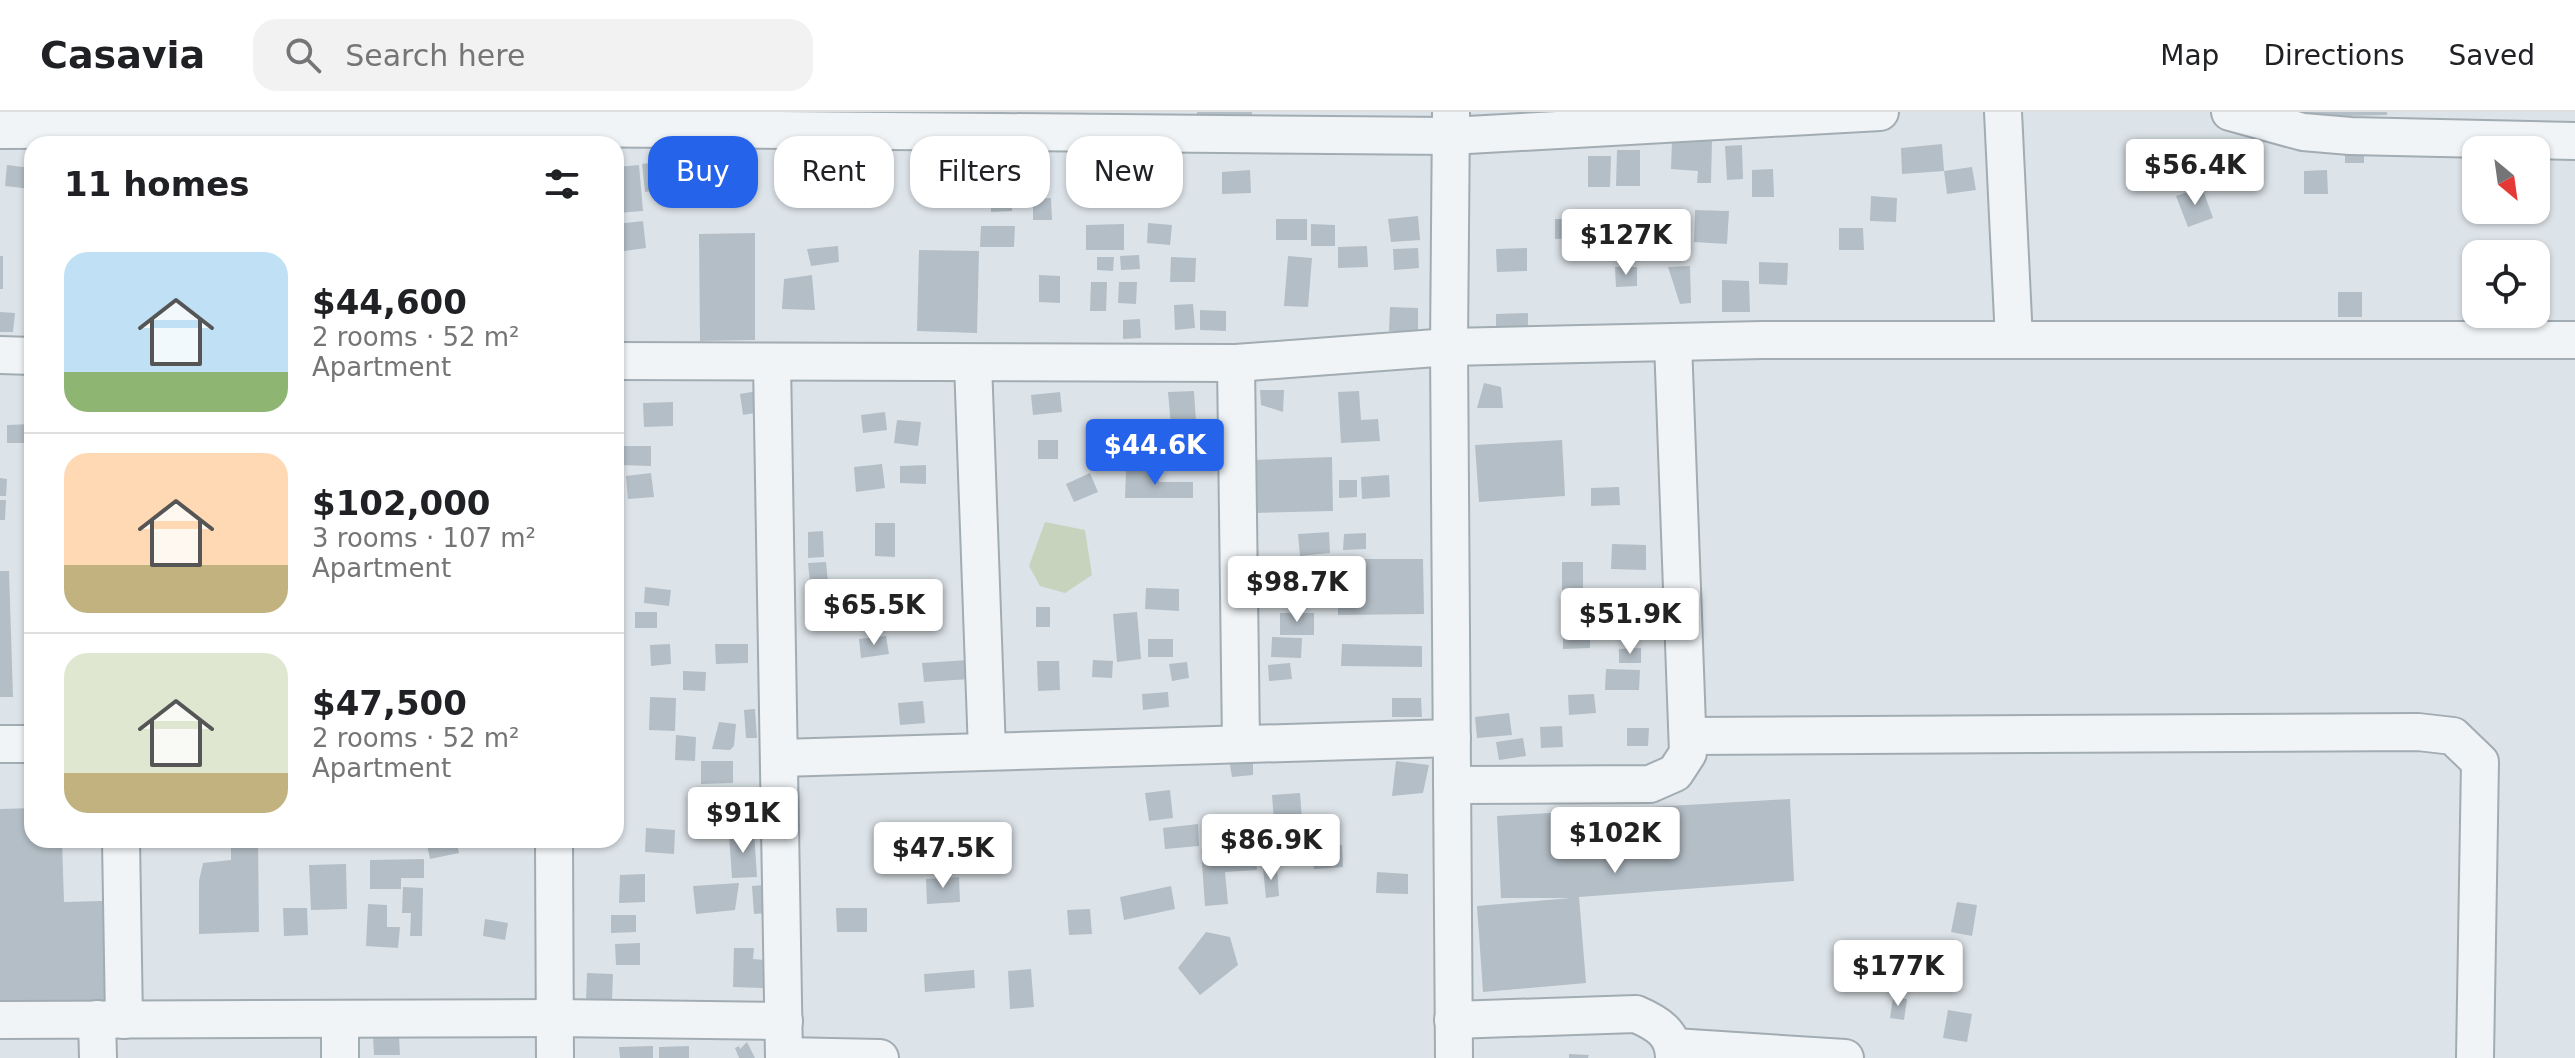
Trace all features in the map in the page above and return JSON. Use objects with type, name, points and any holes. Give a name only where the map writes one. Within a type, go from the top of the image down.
[{"type":"street","points":[[0,130],[324,120],[555,128],[1450,124],[1880,112]]},
{"type":"street","points":[[2003,112],[2014,340]]},
{"type":"street","points":[[2230,112],[2303,132],[2575,141]]},
{"type":"street","points":[[1450,124],[1454,1058]]},
{"type":"street","points":[[624,361],[1236,363],[1449,347],[1763,340],[2575,340]]},
{"type":"street","points":[[1452,785],[1650,784],[1675,773],[1688,753],[1673,342]]},
{"type":"street","points":[[0,355],[24,356]]},
{"type":"street","points":[[772,363],[784,1045]]},
{"type":"street","points":[[973,363],[987,751]]},
{"type":"street","points":[[1236,363],[1241,744]]},
{"type":"street","points":[[1688,736],[2418,732],[2453,736],[2480,762],[2475,1058]]},
{"type":"street","points":[[780,758],[1452,738]]},
{"type":"street","points":[[0,744],[24,744]]},
{"type":"street","points":[[98,1058],[110,1020],[121,848]]},
{"type":"street","points":[[554,848],[555,1058]]},
{"type":"street","points":[[1453,1020],[1636,1014],[1652,1020],[1668,1034],[1674,1052],[1845,1058]]},
{"type":"street","points":[[0,1020],[554,1018],[880,1058]]},
{"type":"street","points":[[340,1019],[340,1058]]},
{"type":"green space","points":[[1045,522],[1085,530],[1092,575],[1065,593],[1040,586],[1029,566]]},
{"type":"building","points":[[1197,112],[1252,112],[1252,116],[1197,116]]},
{"type":"building","points":[[2304,112],[2387,112],[2387,115],[2304,117]]},
{"type":"building","points":[[1672,140],[1712,141],[1711,183],[1697,183],[1698,171],[1671,169]]},
{"type":"building","points":[[1942,144],[1944,171],[1902,174],[1901,148]]},
{"type":"building","points":[[2364,144],[2364,163],[2345,163],[2345,145]]},
{"type":"building","points":[[1742,145],[1743,179],[1727,180],[1725,146]]},
{"type":"building","points":[[1617,150],[1640,150],[1640,186],[1616,186]]},
{"type":"building","points":[[1588,156],[1611,156],[1610,187],[1588,187]]},
{"type":"building","points":[[648,163],[648,192],[645,192],[642,164]]},
{"type":"building","points":[[7,165],[24,167],[24,188],[5,186]]},
{"type":"building","points":[[639,165],[643,211],[624,212],[624,166]]},
{"type":"building","points":[[1972,167],[1976,190],[1947,194],[1944,171]]},
{"type":"building","points":[[1773,169],[1774,197],[1752,197],[1752,170]]},
{"type":"building","points":[[1250,170],[1251,193],[1222,194],[1222,172]]},
{"type":"building","points":[[2327,170],[2328,194],[2304,194],[2304,171]]},
{"type":"building","points":[[2202,187],[2213,218],[2188,227],[2176,196]]},
{"type":"building","points":[[1871,196],[1897,198],[1896,222],[1870,221]]},
{"type":"building","points":[[1050,198],[1052,220],[1033,220],[1033,208],[1050,208]]},
{"type":"building","points":[[991,208],[1012,208],[1012,211],[991,212]]},
{"type":"building","points":[[1695,210],[1729,211],[1727,244],[1694,242]]},
{"type":"building","points":[[1659,211],[1688,212],[1687,237],[1659,237]]},
{"type":"building","points":[[1418,216],[1420,240],[1391,242],[1388,219]]},
{"type":"building","points":[[1276,219],[1307,219],[1307,240],[1276,240]]},
{"type":"building","points":[[1555,219],[1582,219],[1581,238],[1555,239]]},
{"type":"building","points":[[1586,220],[1640,221],[1640,244],[1585,244]]},
{"type":"building","points":[[643,221],[646,248],[624,251],[624,223]]},
{"type":"building","points":[[1148,223],[1172,225],[1170,245],[1147,243]]},
{"type":"building","points":[[1124,224],[1124,250],[1086,250],[1086,225]]},
{"type":"building","points":[[1311,224],[1335,225],[1335,246],[1311,246]]},
{"type":"building","points":[[981,226],[1015,226],[1014,247],[980,247]]},
{"type":"building","points":[[1839,228],[1863,228],[1864,250],[1839,250]]},
{"type":"building","points":[[755,233],[755,340],[700,341],[699,234]]},
{"type":"building","points":[[838,246],[839,262],[811,266],[807,249]]},
{"type":"building","points":[[1367,246],[1368,267],[1338,268],[1338,247]]},
{"type":"building","points":[[1418,248],[1419,268],[1394,270],[1393,249]]},
{"type":"building","points":[[1527,248],[1527,271],[1497,272],[1496,249]]},
{"type":"building","points":[[919,250],[979,251],[977,333],[917,331]]},
{"type":"building","points":[[1139,255],[1140,269],[1121,270],[1120,256]]},
{"type":"building","points":[[0,256],[3,256],[3,289],[0,289]]},
{"type":"building","points":[[1288,256],[1312,258],[1308,307],[1284,306]]},
{"type":"building","points":[[1097,257],[1114,257],[1113,271],[1097,270]]},
{"type":"building","points":[[1171,257],[1196,258],[1195,282],[1170,282]]},
{"type":"building","points":[[1759,262],[1788,263],[1787,285],[1759,284]]},
{"type":"building","points":[[1690,266],[1691,303],[1680,304],[1668,267]]},
{"type":"building","points":[[1615,267],[1637,267],[1637,286],[1616,287]]},
{"type":"building","points":[[812,275],[815,310],[782,309],[784,279]]},
{"type":"building","points":[[1039,275],[1060,276],[1060,303],[1039,302]]},
{"type":"building","points":[[1722,280],[1749,281],[1750,312],[1722,312]]},
{"type":"building","points":[[1091,282],[1107,282],[1106,311],[1090,311]]},
{"type":"building","points":[[1119,282],[1137,282],[1136,304],[1118,303]]},
{"type":"building","points":[[2338,292],[2362,292],[2362,317],[2338,317]]},
{"type":"building","points":[[1193,304],[1195,328],[1175,330],[1174,305]]},
{"type":"building","points":[[1390,307],[1418,308],[1418,331],[1389,331]]},
{"type":"building","points":[[1200,310],[1226,311],[1226,331],[1200,330]]},
{"type":"building","points":[[0,312],[15,313],[13,332],[0,332]]},
{"type":"building","points":[[1528,313],[1528,329],[1496,330],[1496,314]]},
{"type":"building","points":[[1140,319],[1141,338],[1123,339],[1123,320]]},
{"type":"building","points":[[1484,383],[1501,387],[1503,408],[1477,408]]},
{"type":"building","points":[[1260,390],[1284,390],[1283,412],[1261,405]]},
{"type":"building","points":[[757,391],[761,412],[743,415],[740,394]]},
{"type":"building","points":[[1194,391],[1197,438],[1172,439],[1168,392]]},
{"type":"building","points":[[1359,391],[1361,420],[1378,419],[1380,441],[1341,443],[1338,392]]},
{"type":"building","points":[[1060,392],[1062,412],[1033,415],[1031,395]]},
{"type":"building","points":[[673,402],[673,426],[644,427],[643,403]]},
{"type":"building","points":[[885,412],[887,430],[863,433],[861,415]]},
{"type":"building","points":[[897,420],[921,422],[918,446],[894,443]]},
{"type":"building","points":[[24,424],[24,443],[7,443],[7,425]]},
{"type":"building","points":[[1038,440],[1058,440],[1058,459],[1038,459]]},
{"type":"building","points":[[1562,440],[1565,496],[1479,502],[1475,445]]},
{"type":"building","points":[[624,446],[651,446],[651,466],[624,465]]},
{"type":"building","points":[[1332,457],[1333,511],[1254,513],[1252,460]]},
{"type":"building","points":[[882,464],[885,488],[856,492],[854,467]]},
{"type":"building","points":[[926,465],[926,484],[900,483],[900,466]]},
{"type":"building","points":[[1126,471],[1159,471],[1159,482],[1193,482],[1193,498],[1125,498]]},
{"type":"building","points":[[651,473],[654,497],[628,499],[626,476]]},
{"type":"building","points":[[1090,473],[1098,492],[1074,502],[1066,484]]},
{"type":"building","points":[[1389,475],[1390,497],[1362,499],[1361,477]]},
{"type":"building","points":[[0,478],[7,479],[6,496],[0,496]]},
{"type":"building","points":[[1339,480],[1357,480],[1357,497],[1339,498]]},
{"type":"building","points":[[1619,487],[1620,505],[1591,506],[1591,488]]},
{"type":"building","points":[[0,500],[6,500],[5,520],[0,520]]},
{"type":"building","points":[[875,523],[895,523],[895,557],[875,556]]},
{"type":"building","points":[[823,531],[824,557],[808,558],[808,532]]},
{"type":"building","points":[[1329,532],[1330,553],[1300,556],[1298,534]]},
{"type":"building","points":[[1366,533],[1366,549],[1343,550],[1344,534]]},
{"type":"building","points":[[1612,544],[1646,545],[1646,570],[1611,569]]},
{"type":"building","points":[[1338,559],[1423,559],[1424,614],[1338,615]]},
{"type":"building","points":[[826,562],[828,582],[810,583],[808,563]]},
{"type":"building","points":[[1562,562],[1583,562],[1583,593],[1562,593]]},
{"type":"building","points":[[0,571],[9,571],[13,697],[0,697]]},
{"type":"building","points":[[873,580],[889,581],[888,610],[872,609]]},
{"type":"building","points":[[645,587],[671,590],[669,606],[644,603]]},
{"type":"building","points":[[1146,588],[1179,589],[1179,611],[1145,609]]},
{"type":"building","points":[[1036,607],[1050,607],[1050,627],[1036,627]]},
{"type":"building","points":[[1632,610],[1633,635],[1600,637],[1599,612]]},
{"type":"building","points":[[635,612],[657,612],[657,628],[635,628]]},
{"type":"building","points":[[1137,612],[1141,659],[1117,662],[1113,614]]},
{"type":"building","points":[[1280,613],[1314,613],[1314,635],[1280,635]]},
{"type":"building","points":[[1563,614],[1590,614],[1590,648],[1563,649]]},
{"type":"building","points":[[886,636],[889,654],[861,658],[859,639]]},
{"type":"building","points":[[1272,637],[1302,638],[1301,658],[1271,657]]},
{"type":"building","points":[[1148,639],[1173,639],[1173,657],[1148,657]]},
{"type":"building","points":[[670,644],[671,664],[651,666],[650,645]]},
{"type":"building","points":[[715,644],[748,644],[748,663],[716,664]]},
{"type":"building","points":[[1342,644],[1422,646],[1422,667],[1341,666]]},
{"type":"building","points":[[1641,648],[1641,663],[1619,663],[1619,649]]},
{"type":"building","points":[[968,660],[970,679],[924,682],[922,663]]},
{"type":"building","points":[[1093,660],[1113,661],[1112,678],[1092,677]]},
{"type":"building","points":[[1037,661],[1059,661],[1060,690],[1038,691]]},
{"type":"building","points":[[1187,662],[1189,678],[1172,681],[1169,664]]},
{"type":"building","points":[[1290,663],[1292,679],[1269,681],[1268,665]]},
{"type":"building","points":[[1606,669],[1640,670],[1639,690],[1605,690]]},
{"type":"building","points":[[683,671],[706,672],[705,691],[683,690]]},
{"type":"building","points":[[1168,692],[1169,707],[1143,710],[1142,694]]},
{"type":"building","points":[[1594,694],[1596,713],[1569,715],[1568,695]]},
{"type":"building","points":[[650,697],[676,698],[675,731],[649,730]]},
{"type":"building","points":[[1392,698],[1421,698],[1422,717],[1392,717]]},
{"type":"building","points":[[923,701],[925,723],[900,725],[898,703]]},
{"type":"building","points":[[755,709],[757,738],[746,738],[744,710]]},
{"type":"building","points":[[1509,713],[1512,735],[1477,738],[1475,717]]},
{"type":"building","points":[[719,722],[736,724],[734,746],[730,750],[712,749]]},
{"type":"building","points":[[1562,726],[1563,747],[1541,748],[1540,727]]},
{"type":"building","points":[[1627,728],[1649,728],[1648,746],[1627,746]]},
{"type":"building","points":[[676,735],[696,737],[695,761],[675,760]]},
{"type":"building","points":[[1523,738],[1526,756],[1499,760],[1496,742]]},
{"type":"building","points":[[1229,759],[1253,760],[1253,775],[1232,777]]},
{"type":"building","points":[[701,761],[733,761],[733,783],[701,784]]},
{"type":"building","points":[[1396,761],[1429,765],[1423,793],[1392,796]]},
{"type":"building","points":[[1170,790],[1173,818],[1149,821],[1145,793]]},
{"type":"building","points":[[1300,793],[1302,820],[1274,822],[1272,795]]},
{"type":"building","points":[[1790,799],[1794,881],[1579,897],[1586,983],[1483,992],[1477,906],[1571,898],[1501,898],[1497,816]]},
{"type":"building","points":[[24,808],[24,848],[62,848],[64,902],[138,900],[142,1001],[0,1007],[0,809]]},
{"type":"building","points":[[1253,820],[1257,870],[1225,872],[1228,904],[1205,906],[1201,849],[1225,848],[1224,822]]},
{"type":"building","points":[[1198,824],[1199,846],[1165,849],[1163,828]]},
{"type":"building","points":[[646,828],[675,830],[674,854],[645,852]]},
{"type":"building","points":[[754,832],[757,877],[732,878],[729,834]]},
{"type":"building","points":[[1342,845],[1343,867],[1314,869],[1313,846]]},
{"type":"building","points":[[231,848],[258,848],[259,932],[199,934],[199,881],[203,863],[231,860]]},
{"type":"building","points":[[428,848],[458,848],[459,853],[430,859]]},
{"type":"building","points":[[424,859],[424,878],[401,878],[401,889],[370,889],[370,860]]},
{"type":"building","points":[[346,864],[347,909],[311,910],[309,865]]},
{"type":"building","points":[[1277,867],[1279,896],[1266,898],[1263,868]]},
{"type":"building","points":[[1377,872],[1408,874],[1408,894],[1376,893]]},
{"type":"building","points":[[645,874],[645,902],[619,903],[620,875]]},
{"type":"building","points":[[959,877],[960,902],[927,904],[926,879]]},
{"type":"building","points":[[739,883],[735,910],[696,914],[693,886]]},
{"type":"building","points":[[779,884],[781,912],[754,914],[752,886]]},
{"type":"building","points":[[1171,886],[1175,909],[1124,920],[1120,897]]},
{"type":"building","points":[[403,887],[423,888],[422,936],[410,936],[411,913],[402,913]]},
{"type":"building","points":[[1957,902],[1977,905],[1972,936],[1951,932]]},
{"type":"building","points":[[368,904],[387,905],[387,927],[400,927],[398,948],[366,946]]},
{"type":"building","points":[[283,908],[307,908],[308,935],[284,936]]},
{"type":"building","points":[[836,908],[867,908],[867,932],[837,932]]},
{"type":"building","points":[[1090,909],[1092,934],[1069,935],[1067,910]]},
{"type":"building","points":[[611,915],[636,915],[636,932],[611,933]]},
{"type":"building","points":[[485,919],[508,923],[505,940],[483,936]]},
{"type":"building","points":[[1206,932],[1230,937],[1238,965],[1200,995],[1178,968]]},
{"type":"building","points":[[640,943],[640,965],[616,965],[615,944]]},
{"type":"building","points":[[734,948],[754,948],[753,959],[764,960],[763,988],[733,987]]},
{"type":"building","points":[[1031,969],[1034,1007],[1010,1009],[1008,971]]},
{"type":"building","points":[[974,970],[975,988],[925,992],[924,974]]},
{"type":"building","points":[[587,973],[613,974],[612,1001],[586,1001]]},
{"type":"building","points":[[1893,997],[1907,999],[1904,1020],[1890,1018]]},
{"type":"building","points":[[1948,1010],[1972,1014],[1967,1042],[1943,1038]]},
{"type":"building","points":[[399,1036],[400,1055],[374,1055],[373,1037]]},
{"type":"building","points":[[747,1042],[755,1058],[739,1058],[735,1048],[739,1046],[740,1049]]},
{"type":"building","points":[[653,1046],[653,1058],[620,1058],[619,1047]]},
{"type":"building","points":[[689,1046],[689,1058],[659,1058],[659,1047]]},
{"type":"building","points":[[1569,1054],[1589,1055],[1588,1058],[1569,1058]]}]
